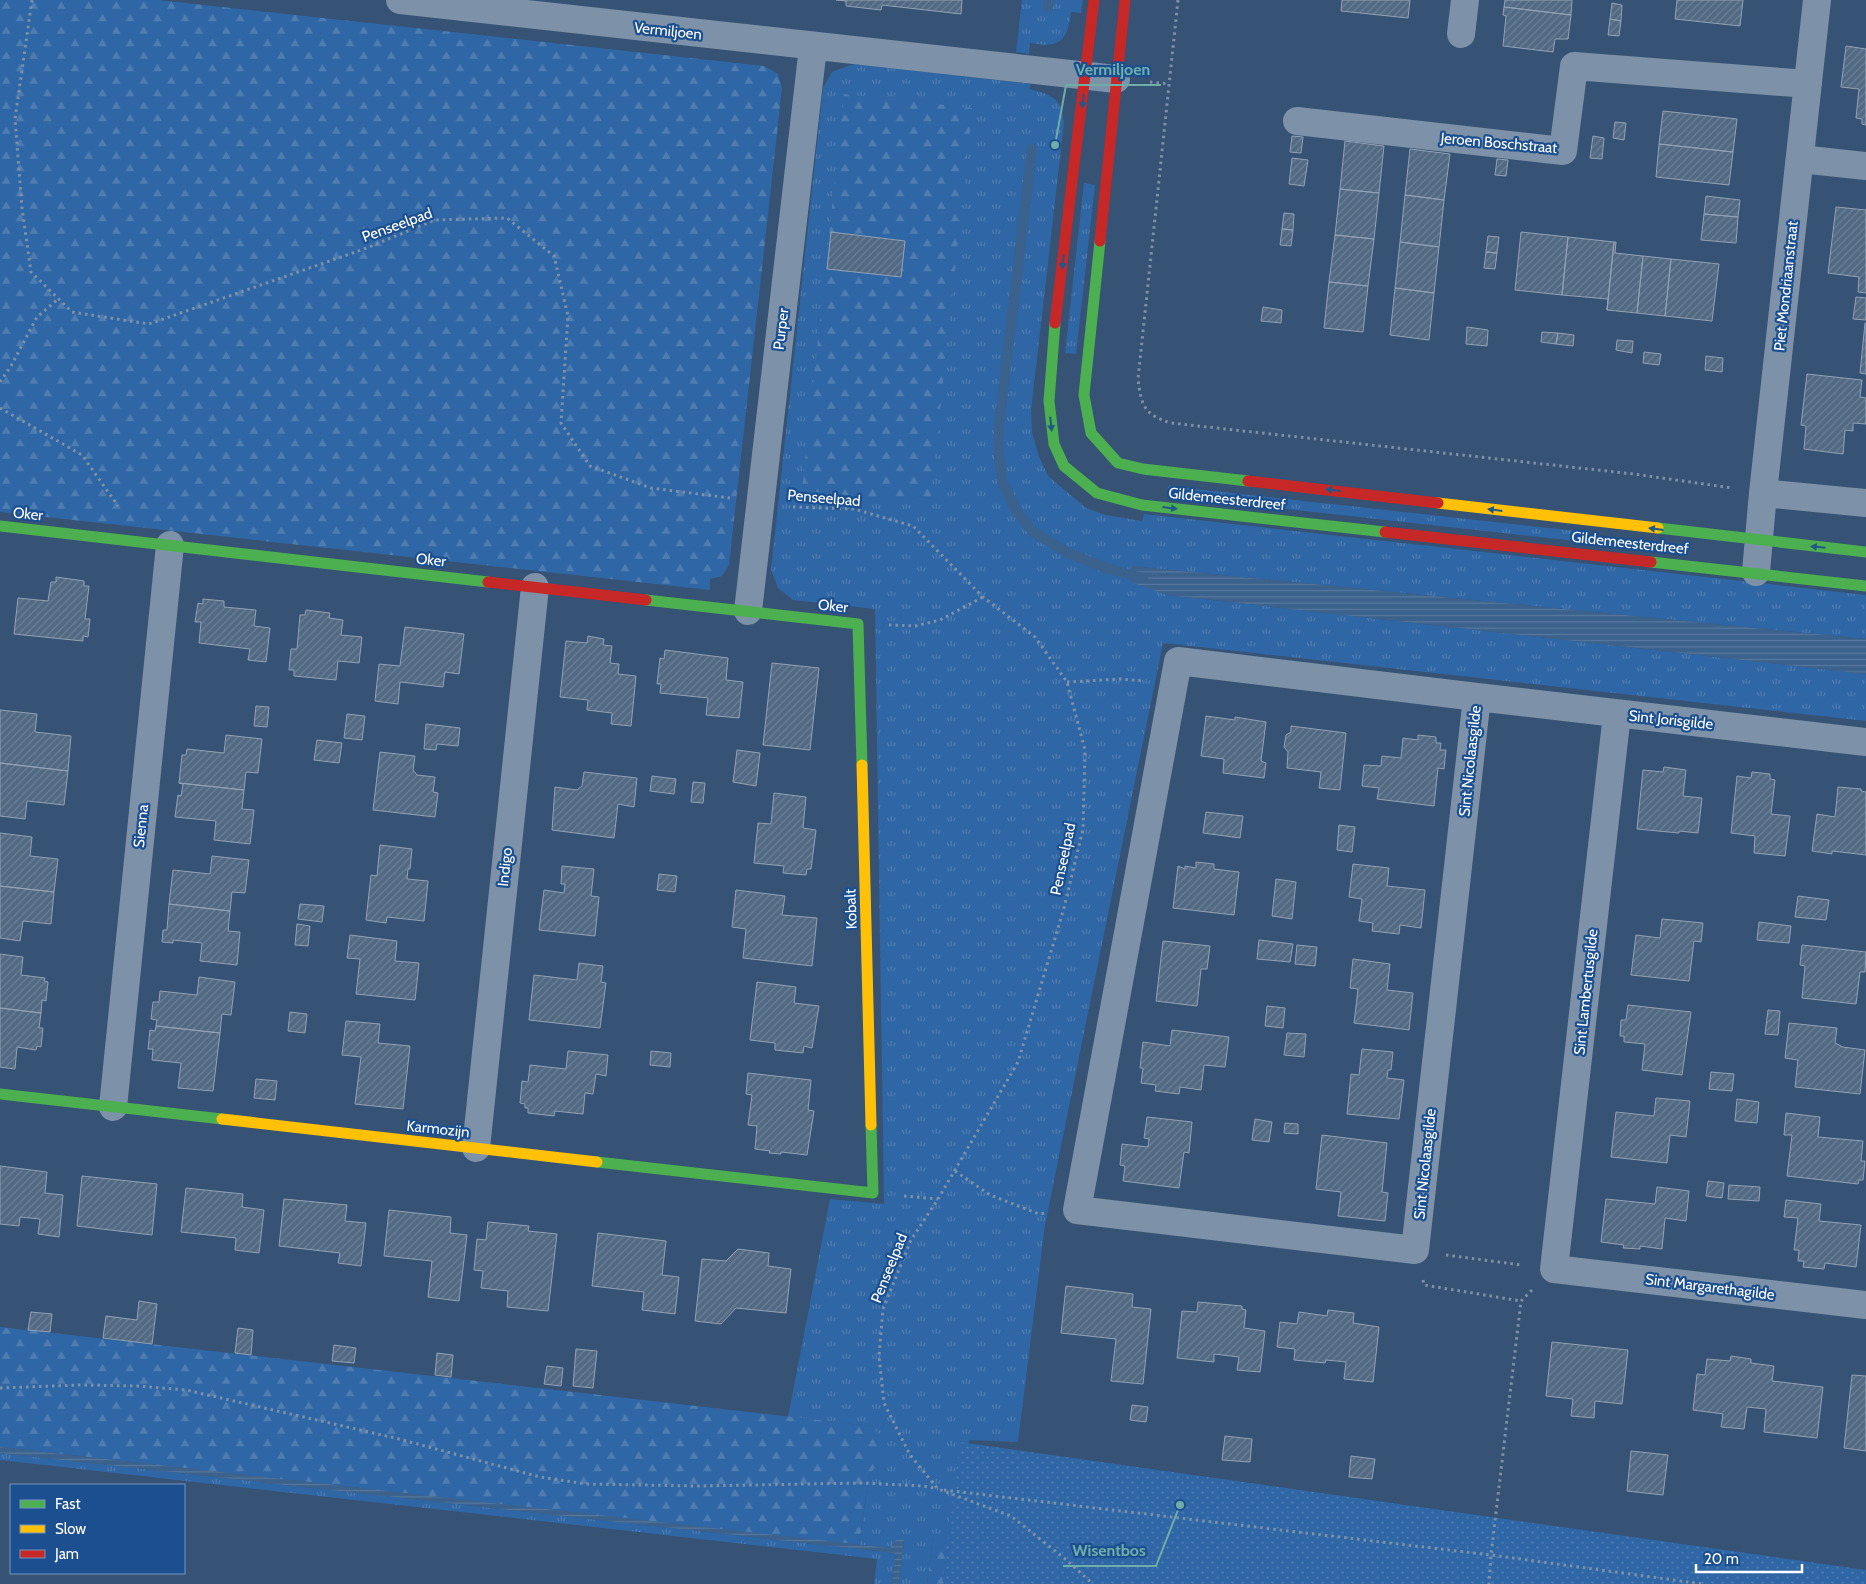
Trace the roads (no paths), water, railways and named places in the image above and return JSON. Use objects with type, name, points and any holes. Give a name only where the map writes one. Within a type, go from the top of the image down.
[{"type":"street","name":"Vermiljoen","points":[[400,0],[557,9],[813,46],[1116,80]]},
{"type":"street","name":"Gildemeesterdreef","points":[[1094,0],[1056,325],[1049,401],[1054,444],[1064,466],[1097,493],[1142,505],[1756,572],[1866,586]]},
{"type":"street","name":"Gildemeesterdreef","points":[[1125,0],[1084,395],[1091,433],[1118,463],[1143,469],[1866,552]]},
{"type":"street","points":[[1461,34],[1465,0]]},
{"type":"street","name":"Piet Mondriaanstraat","points":[[1756,572],[1763,492],[1817,0]]},
{"type":"street","name":"Purper","points":[[748,611],[813,46]]},
{"type":"street","name":"Jeroen Boschstraat","points":[[1297,121],[1563,151],[1574,66],[1808,84]]},
{"type":"street","points":[[1800,159],[1866,166]]},
{"type":"street","points":[[1763,492],[1866,504]]},
{"type":"street","name":"Oker","points":[[0,526],[858,624]]},
{"type":"street","name":"Sienna","points":[[113,1107],[170,545]]},
{"type":"street","name":"Indigo","points":[[476,1148],[535,586]]},
{"type":"street","name":"Kobalt","points":[[858,624],[873,1193]]},
{"type":"street","name":"Sint Nicolaasgilde","points":[[1178,661],[1477,697],[1415,1250],[1077,1210],[1178,661]]},
{"type":"street","name":"Sint Jorisgilde","points":[[1477,697],[1866,742]]},
{"type":"street","name":"Sint Lambertusgilde","points":[[1554,1269],[1617,714]]},
{"type":"street","name":"Karmozijn","points":[[0,1094],[873,1193]]},
{"type":"street","name":"Sint Margarethagilde","points":[[1554,1269],[1866,1305]]},
{"type":"waterway","points":[[1048,7],[1049,0]]},
{"type":"waterway","points":[[1032,149],[999,425],[999,456],[1002,481],[1017,512],[1033,532],[1068,553],[1106,568],[1143,578]]},
{"type":"place","name":"Vermiljoen","points":[[1055,145]]},
{"type":"place","name":"Wisentbos","points":[[1180,1505]]}]
